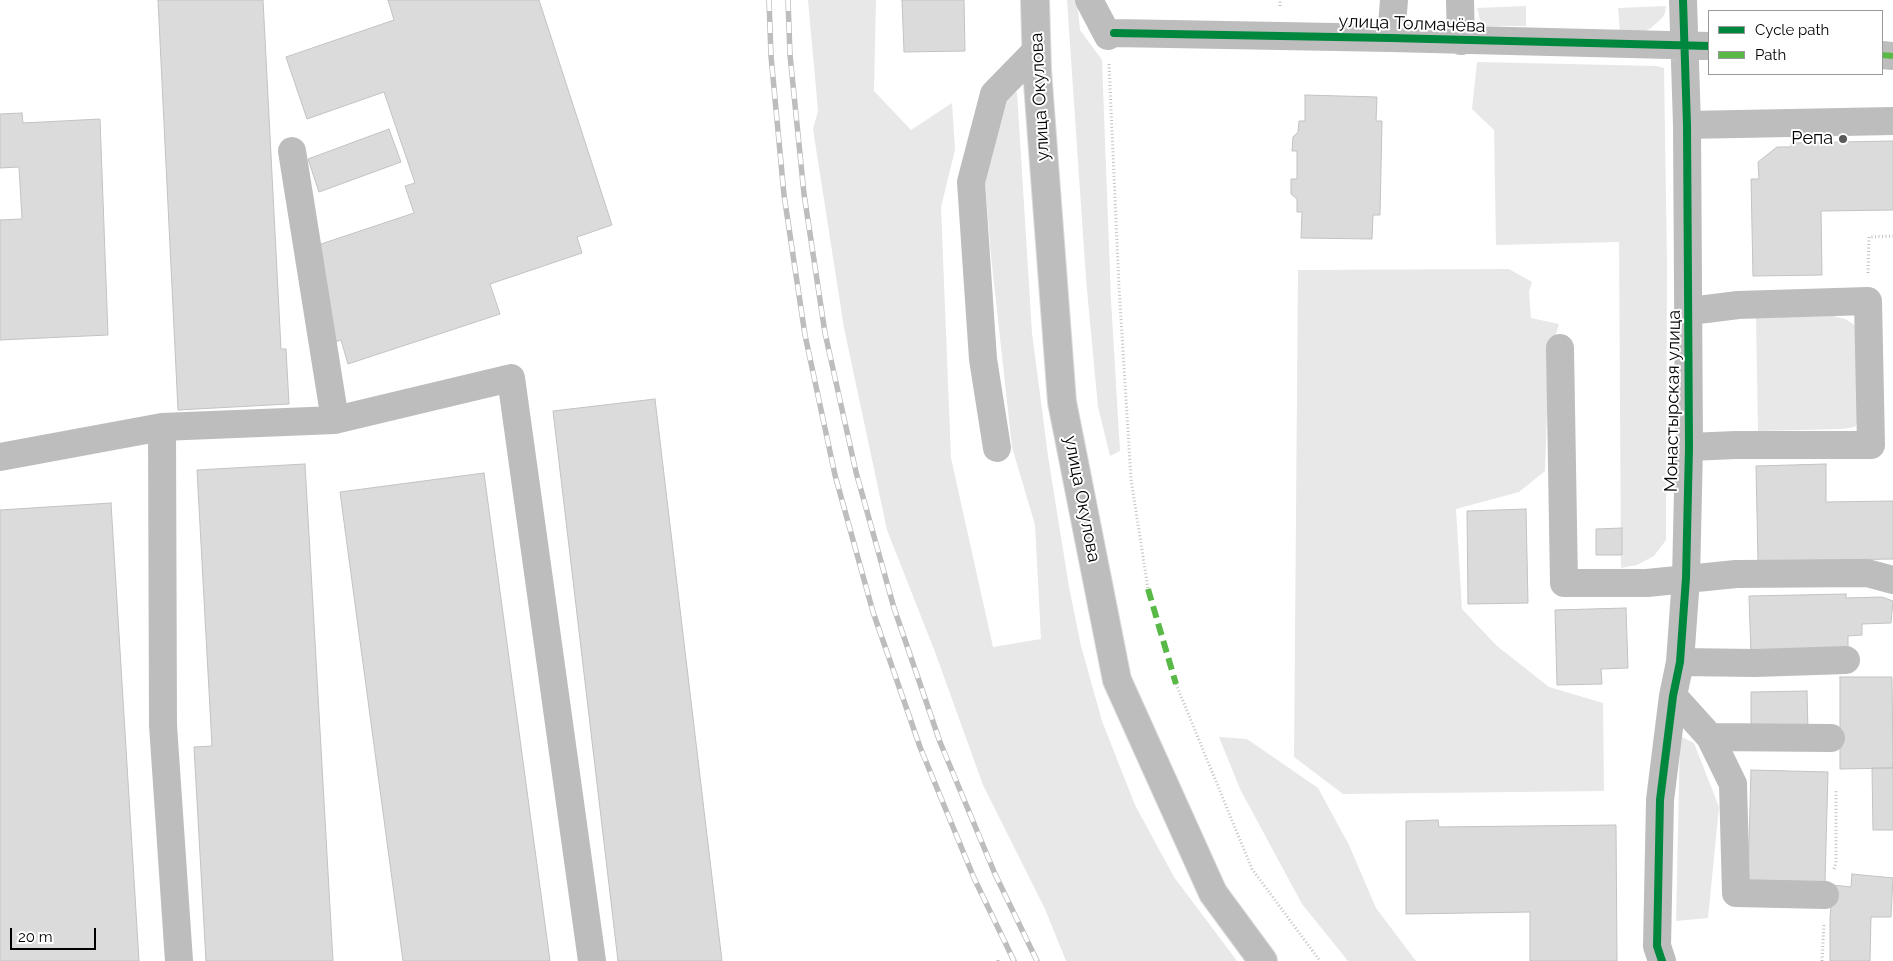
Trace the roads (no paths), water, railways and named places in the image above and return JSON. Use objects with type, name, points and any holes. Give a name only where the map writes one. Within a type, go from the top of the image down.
[{"type":"street","name":"улица Окулова","points":[[1035,0],[1036,51],[1062,402],[1117,680],[1213,893],[1263,961]]},
{"type":"street","name":"улица Толмачёва","points":[[1089,0],[1111,35],[1391,38],[1697,46]]},
{"type":"street","points":[[1391,38],[1394,0]]},
{"type":"street","points":[[1460,0],[1461,41]]},
{"type":"street","name":"Монастырская улица","points":[[1662,961],[1657,946],[1660,800],[1673,696],[1680,662],[1686,578],[1689,447],[1688,125],[1697,46],[1683,0]]},
{"type":"street","points":[[997,448],[983,359],[971,182],[994,94],[1036,51]]},
{"type":"street","points":[[1688,125],[1893,121]]},
{"type":"street","points":[[292,151],[335,420]]},
{"type":"street","points":[[1689,447],[1871,445],[1868,301],[1738,305],[1690,311]]},
{"type":"street","points":[[1560,348],[1564,583],[1647,583],[1736,574],[1867,573],[1893,580]]},
{"type":"street","points":[[0,457],[162,427],[335,420],[510,378],[592,961]]},
{"type":"street","points":[[162,427],[163,725],[179,961]]},
{"type":"street","points":[[1680,662],[1755,663],[1846,660]]},
{"type":"street","points":[[1673,696],[1710,737],[1733,784],[1736,893],[1825,895]]},
{"type":"street","points":[[1710,737],[1832,738]]},
{"type":"railway","points":[[769,0],[771,56],[784,195],[805,335],[835,475],[873,612],[920,747],[974,878],[1014,961]]},
{"type":"railway","points":[[788,0],[790,55],[804,194],[825,333],[856,472],[894,608],[940,742],[995,874],[1037,961]]},
{"type":"place","name":"Репа","points":[[1843,139]]}]
